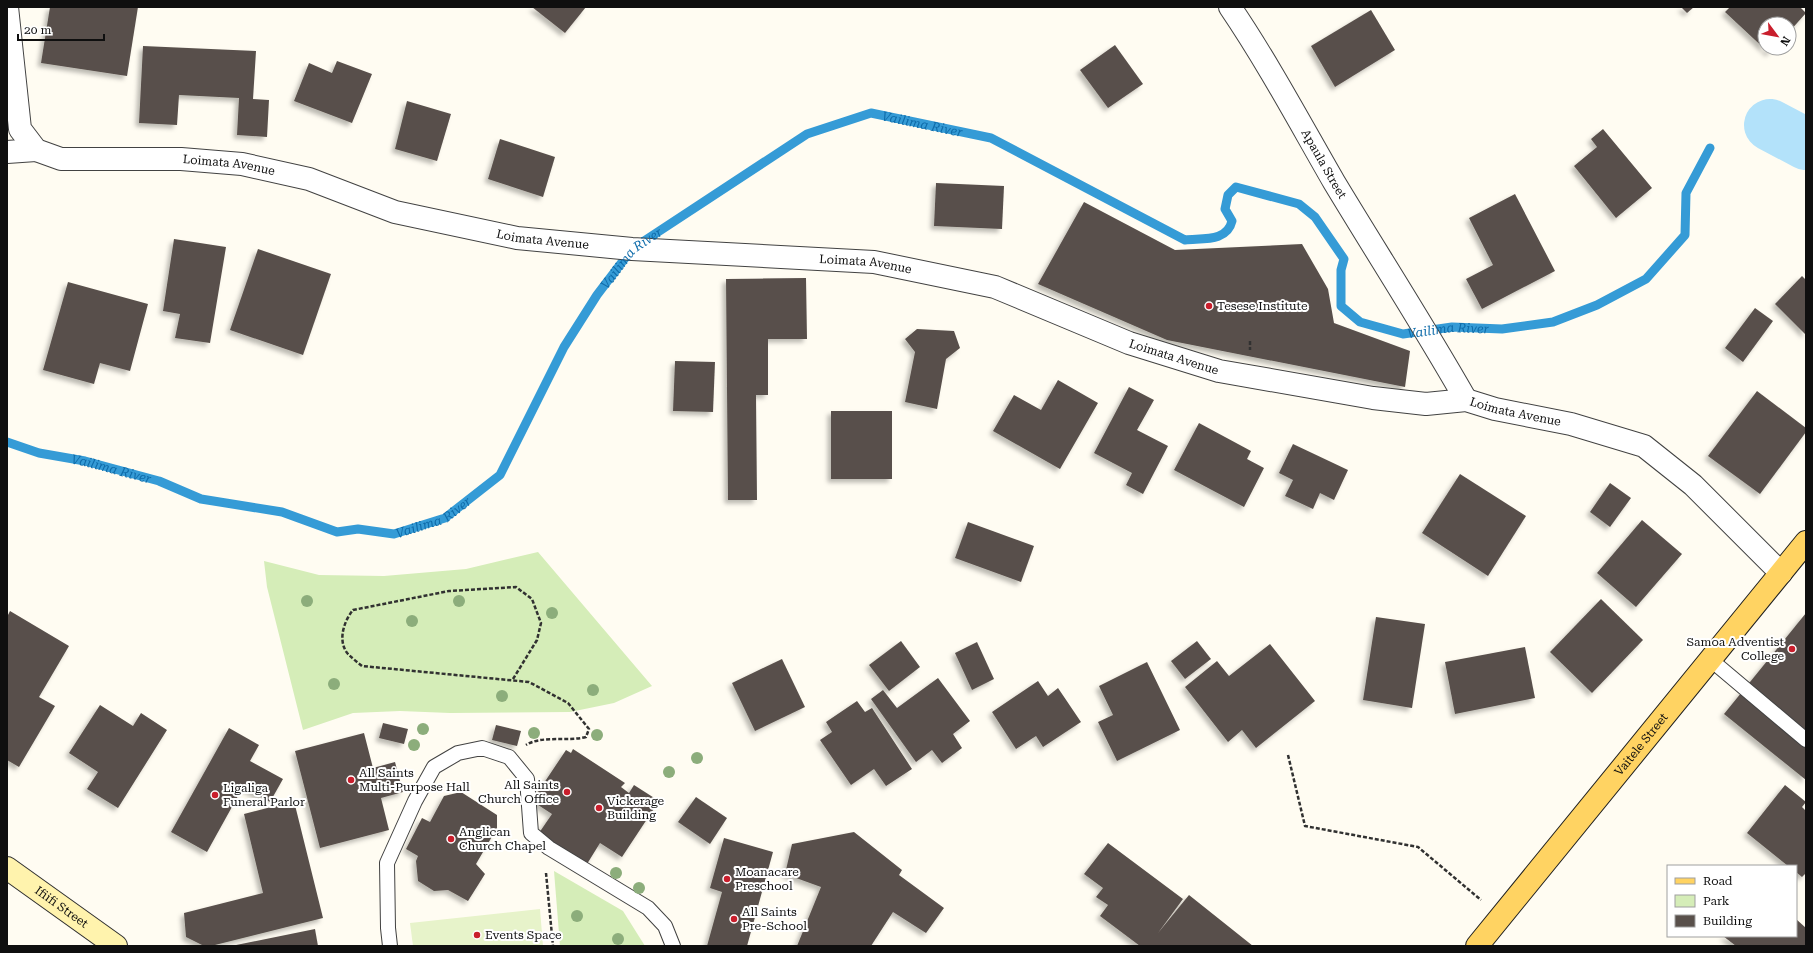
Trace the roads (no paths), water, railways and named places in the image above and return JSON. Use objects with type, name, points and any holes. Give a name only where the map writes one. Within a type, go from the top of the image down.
[{"type":"main road","name":"Vaitele Street","points":[[1477,946],[1806,542]]},
{"type":"main road","name":"Ifiifi Street","points":[[7,868],[116,946]]},
{"type":"street","points":[[7,7],[20,129],[36,150]]},
{"type":"street","name":"Apaula Street","points":[[1230,7],[1256,44],[1334,180],[1443,359],[1466,400]]},
{"type":"street","points":[[7,152],[36,150]]},
{"type":"street","name":"Loimata Avenue","points":[[36,150],[61,160],[181,159],[242,164],[309,179],[394,212],[517,238],[632,249],[874,262],[995,287],[1129,343],[1219,371],[1373,398],[1426,404],[1466,400],[1495,409],[1571,424],[1644,446],[1693,485],[1781,573]]},
{"type":"lane","points":[[1711,660],[1806,740]]},
{"type":"lane","points":[[390,946],[388,928],[387,863],[415,801],[434,767],[458,753],[482,748],[509,757],[527,779],[531,833],[549,848],[648,908],[665,926],[673,946]]},
{"type":"waterway","name":"Vailima River","points":[[7,442],[39,453],[85,461],[159,481],[201,499],[282,512],[337,532],[358,529],[394,534],[445,518],[500,475],[564,347],[597,295],[632,249],[807,134],[871,113],[991,138],[1185,240],[1213,238],[1225,233],[1232,221],[1225,209],[1228,195],[1236,187],[1299,204],[1315,217],[1344,259],[1341,270],[1341,306],[1360,322],[1403,334],[1452,327],[1502,329],[1553,322],[1597,305],[1646,279],[1685,235],[1686,193],[1710,148]]},
{"type":"waterway","name":"Vailima River","points":[[1770,125],[1806,144]]},
{"type":"place","name":"Tesese Institute","points":[[1209,306]]},
{"type":"place","name":"Samoa Adventist College","points":[[1792,649]]},
{"type":"place","name":"All Saints Multi-Purpose Hall","points":[[351,780]]},
{"type":"place","name":"All Saints Church Office","points":[[567,792]]},
{"type":"place","name":"Ligaliga Funeral Parlor","points":[[215,795]]},
{"type":"place","name":"Vickerage Building","points":[[599,808]]},
{"type":"place","name":"Anglican Church Chapel","points":[[451,839]]},
{"type":"place","name":"Moanacare Preschool","points":[[727,879]]},
{"type":"place","name":"All Saints Pre-School","points":[[734,919]]},
{"type":"place","name":"Events Space","points":[[477,935]]}]
